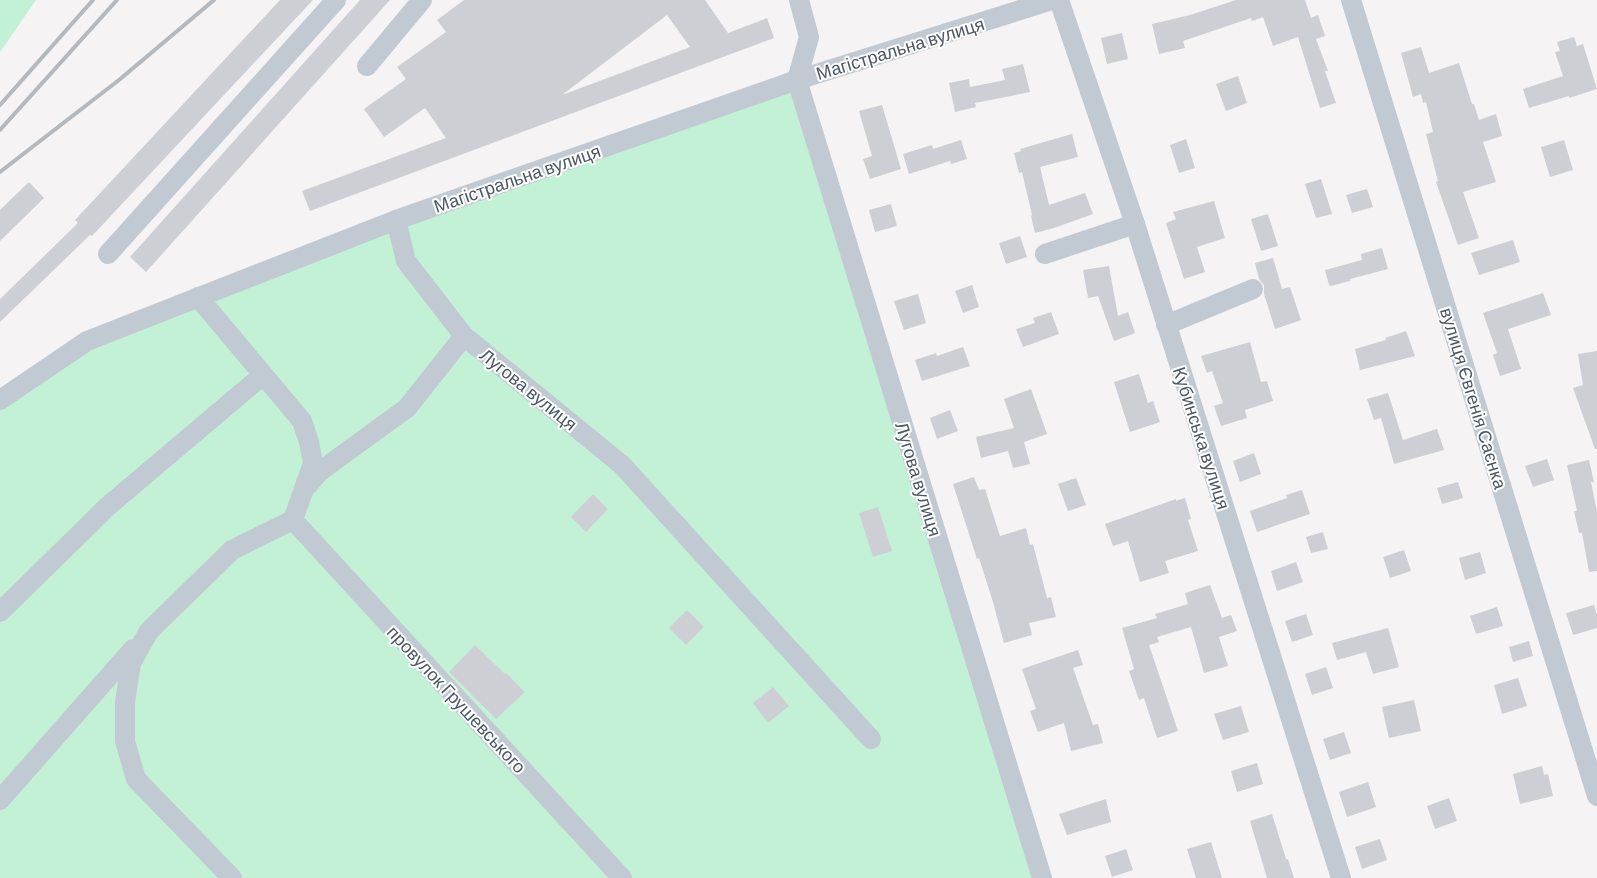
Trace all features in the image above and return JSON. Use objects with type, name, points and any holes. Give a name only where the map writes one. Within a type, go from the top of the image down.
[{"type":"street","points":[[108,254],[336,0]]},
{"type":"street","points":[[367,66],[422,0]]},
{"type":"street","points":[[797,80],[809,37],[799,0]]},
{"type":"street","name":"Магістральна вулиця","points":[[0,400],[87,341],[396,220],[797,80],[1052,0]]},
{"type":"street","name":"Кубинська вулиця","points":[[1059,0],[1135,224],[1341,878]]},
{"type":"street","name":"вулиця Євгенія Саєнка","points":[[1351,0],[1597,796]]},
{"type":"street","name":"Лугова вулиця","points":[[797,80],[1042,878]]},
{"type":"street","name":"Лугова вулиця","points":[[396,220],[406,261],[464,336],[622,465],[871,739]]},
{"type":"street","points":[[1045,254],[1135,224]]},
{"type":"street","points":[[1166,325],[1253,289]]},
{"type":"street","points":[[0,800],[148,631],[232,550],[293,520],[305,490],[313,463],[310,442],[302,421],[198,297]]},
{"type":"street","points":[[305,490],[319,472],[407,408],[464,336]]},
{"type":"street","points":[[0,612],[107,507],[263,375]]},
{"type":"street","name":"провулок Грушевського","points":[[293,520],[622,878]]},
{"type":"street","points":[[148,631],[131,663],[125,702],[125,741],[136,779],[232,878]]},
{"type":"green space","points":[[0,0],[36,0],[0,52]]},
{"type":"green space","points":[[797,80],[1042,878],[0,878],[0,400],[87,341]]},
{"type":"building","points":[[280,0],[313,0],[92,236],[90,235],[0,322],[0,299],[78,223],[75,220]]},
{"type":"building","points":[[360,0],[390,0],[146,272],[130,257]]},
{"type":"building","points":[[464,0],[705,0],[728,33],[767,18],[774,38],[310,211],[302,191],[446,138],[425,108],[384,137],[364,109],[406,79],[397,67],[446,32],[437,20]],"holes":[[[667,15],[690,47],[562,95]]]},
{"type":"building","points":[[1236,0],[1305,0],[1311,18],[1318,15],[1325,36],[1316,39],[1328,71],[1325,71],[1336,103],[1320,108],[1298,37],[1273,46],[1263,17],[1252,21],[1251,18],[1183,41],[1185,48],[1159,54],[1152,24],[1190,15]]},
{"type":"building","points":[[1122,33],[1128,59],[1107,64],[1101,38]]},
{"type":"building","points":[[1574,37],[1577,46],[1583,44],[1597,89],[1529,108],[1523,89],[1563,76],[1555,52],[1560,51],[1557,42]]},
{"type":"building","points":[[1421,47],[1429,73],[1459,63],[1479,120],[1496,114],[1502,136],[1483,142],[1496,182],[1463,192],[1479,238],[1458,245],[1436,182],[1438,181],[1426,134],[1433,132],[1426,102],[1423,103],[1421,94],[1413,97],[1401,53]]},
{"type":"building","points":[[1023,64],[1030,92],[975,103],[976,107],[955,112],[949,83],[969,79],[970,87],[1005,80],[1002,69]]},
{"type":"building","points":[[1238,76],[1247,103],[1226,111],[1216,84]]},
{"type":"building","points":[[882,105],[901,169],[870,179],[863,159],[872,156],[859,111]]},
{"type":"building","points":[[1072,134],[1078,157],[1040,167],[1049,205],[1085,193],[1093,214],[1035,233],[1022,172],[1019,173],[1014,153],[1021,151],[1020,149]]},
{"type":"building","points":[[1186,139],[1195,168],[1179,173],[1170,145]]},
{"type":"building","points":[[961,140],[967,159],[951,164],[950,161],[909,174],[903,154],[932,145],[933,149]]},
{"type":"building","points":[[1564,140],[1573,170],[1550,177],[1541,147]]},
{"type":"building","points":[[1321,179],[1332,214],[1316,218],[1305,184]]},
{"type":"building","points":[[29,182],[44,198],[0,241],[0,210]]},
{"type":"building","points":[[1367,189],[1373,207],[1352,213],[1346,195]]},
{"type":"building","points":[[1214,201],[1225,238],[1197,247],[1205,272],[1184,279],[1166,223],[1176,219],[1173,212]]},
{"type":"building","points":[[891,204],[897,226],[875,232],[869,210]]},
{"type":"building","points":[[1268,214],[1278,246],[1261,251],[1251,219]]},
{"type":"building","points":[[1020,236],[1027,257],[1006,264],[999,243]]},
{"type":"building","points":[[1513,240],[1520,262],[1479,275],[1471,253]]},
{"type":"building","points":[[1382,248],[1388,269],[1350,279],[1350,281],[1329,285],[1325,270],[1362,260],[1361,254]]},
{"type":"building","points":[[1273,258],[1282,289],[1290,287],[1301,320],[1275,329],[1264,294],[1264,285],[1259,279],[1255,263]]},
{"type":"building","points":[[1109,266],[1118,316],[1128,312],[1135,333],[1114,341],[1098,296],[1088,298],[1083,270]]},
{"type":"building","points":[[972,285],[979,307],[963,313],[955,291]]},
{"type":"building","points":[[1543,293],[1551,315],[1508,329],[1521,369],[1500,376],[1493,355],[1497,353],[1483,313]]},
{"type":"building","points":[[918,294],[926,323],[904,330],[894,301]]},
{"type":"building","points":[[1051,312],[1059,334],[1023,347],[1016,329],[1035,323],[1033,318]]},
{"type":"building","points":[[1406,331],[1415,356],[1360,370],[1355,349],[1386,340],[1385,338]]},
{"type":"building","points":[[1250,342],[1261,382],[1267,381],[1273,401],[1245,410],[1247,418],[1221,426],[1214,406],[1223,403],[1212,371],[1207,373],[1201,356]]},
{"type":"building","points":[[963,347],[970,366],[922,381],[915,360],[936,353],[937,356]]},
{"type":"building","points":[[1597,351],[1597,449],[1595,449],[1573,388],[1583,385],[1578,354]]},
{"type":"building","points":[[1139,374],[1148,403],[1153,401],[1160,422],[1130,432],[1114,382]]},
{"type":"building","points":[[1031,389],[1047,434],[1024,442],[1030,464],[1013,468],[1008,451],[981,458],[976,437],[1014,428],[1004,399]]},
{"type":"building","points":[[1388,393],[1403,440],[1437,429],[1444,450],[1394,464],[1381,418],[1374,420],[1367,399]]},
{"type":"building","points":[[950,410],[958,431],[937,439],[930,418]]},
{"type":"building","points":[[1254,453],[1261,474],[1240,482],[1233,461]]},
{"type":"building","points":[[1547,459],[1554,480],[1533,487],[1525,466]]},
{"type":"building","points":[[1589,460],[1594,482],[1591,482],[1597,511],[1597,571],[1589,572],[1582,533],[1579,533],[1574,511],[1577,511],[1567,465]]},
{"type":"building","points":[[974,477],[979,490],[985,489],[1000,536],[1026,528],[1030,545],[1033,544],[1047,598],[1051,597],[1056,617],[1029,623],[1032,635],[1004,643],[979,558],[977,559],[953,484]]},
{"type":"building","points":[[1076,478],[1086,505],[1068,511],[1058,484]]},
{"type":"building","points":[[1458,482],[1463,498],[1442,504],[1437,488]]},
{"type":"building","points":[[1302,490],[1310,514],[1257,532],[1250,511],[1287,498],[1286,495]]},
{"type":"building","points":[[593,494],[608,509],[586,532],[571,517]]},
{"type":"building","points":[[1185,498],[1191,519],[1188,520],[1198,551],[1165,561],[1169,573],[1140,582],[1128,541],[1113,546],[1105,524],[1176,499],[1176,501]]},
{"type":"building","points":[[878,507],[892,551],[873,557],[859,513]]},
{"type":"building","points":[[1323,532],[1328,549],[1311,553],[1306,537]]},
{"type":"building","points":[[1404,550],[1411,571],[1390,578],[1383,557]]},
{"type":"building","points":[[1480,552],[1486,573],[1465,580],[1459,558]]},
{"type":"building","points":[[1296,562],[1303,582],[1277,591],[1271,571]]},
{"type":"building","points":[[1210,585],[1222,618],[1231,615],[1237,631],[1219,637],[1228,666],[1204,673],[1191,627],[1157,637],[1159,642],[1149,645],[1178,731],[1157,738],[1144,698],[1139,700],[1129,671],[1134,669],[1122,628],[1157,618],[1155,614],[1188,604],[1185,593]]},
{"type":"building","points":[[1594,605],[1597,615],[1597,628],[1573,635],[1566,613]]},
{"type":"building","points":[[1497,607],[1503,626],[1476,634],[1470,616]]},
{"type":"building","points":[[687,610],[704,627],[686,645],[669,628]]},
{"type":"building","points":[[1306,614],[1313,635],[1292,642],[1285,621]]},
{"type":"building","points":[[1388,628],[1399,667],[1373,674],[1366,652],[1337,660],[1332,643]]},
{"type":"building","points":[[1529,641],[1533,656],[1513,662],[1509,647]]},
{"type":"building","points":[[475,645],[525,692],[496,719],[449,672]]},
{"type":"building","points":[[1078,650],[1083,665],[1073,668],[1093,725],[1098,724],[1103,743],[1071,751],[1064,723],[1038,732],[1030,711],[1036,709],[1022,669]]},
{"type":"building","points":[[1326,667],[1333,688],[1312,695],[1305,674]]},
{"type":"building","points":[[1518,678],[1527,706],[1502,714],[1494,685]]},
{"type":"building","points":[[773,687],[789,706],[768,723],[753,703]]},
{"type":"building","points":[[1414,700],[1421,731],[1389,738],[1382,707]]},
{"type":"building","points":[[1241,706],[1249,732],[1223,740],[1214,714]]},
{"type":"building","points":[[1344,732],[1351,753],[1330,760],[1323,739]]},
{"type":"building","points":[[1257,763],[1263,784],[1237,792],[1231,771]]},
{"type":"building","points":[[1542,766],[1544,775],[1548,774],[1553,796],[1520,804],[1513,774]]},
{"type":"building","points":[[1368,782],[1376,807],[1347,817],[1339,792]]},
{"type":"building","points":[[1449,798],[1457,821],[1435,829],[1427,806]]},
{"type":"building","points":[[1106,799],[1111,822],[1067,835],[1059,814]]},
{"type":"building","points":[[1272,814],[1294,878],[1267,878],[1250,821]]},
{"type":"building","points":[[1380,839],[1387,860],[1362,869],[1355,847]]},
{"type":"building","points":[[1211,842],[1222,878],[1196,878],[1187,849]]},
{"type":"building","points":[[1126,849],[1133,870],[1112,877],[1105,856]]},
{"type":"railway","points":[[0,105],[93,0]]},
{"type":"railway","points":[[0,130],[117,0]]},
{"type":"railway","points":[[0,172],[119,80],[214,0]]}]
